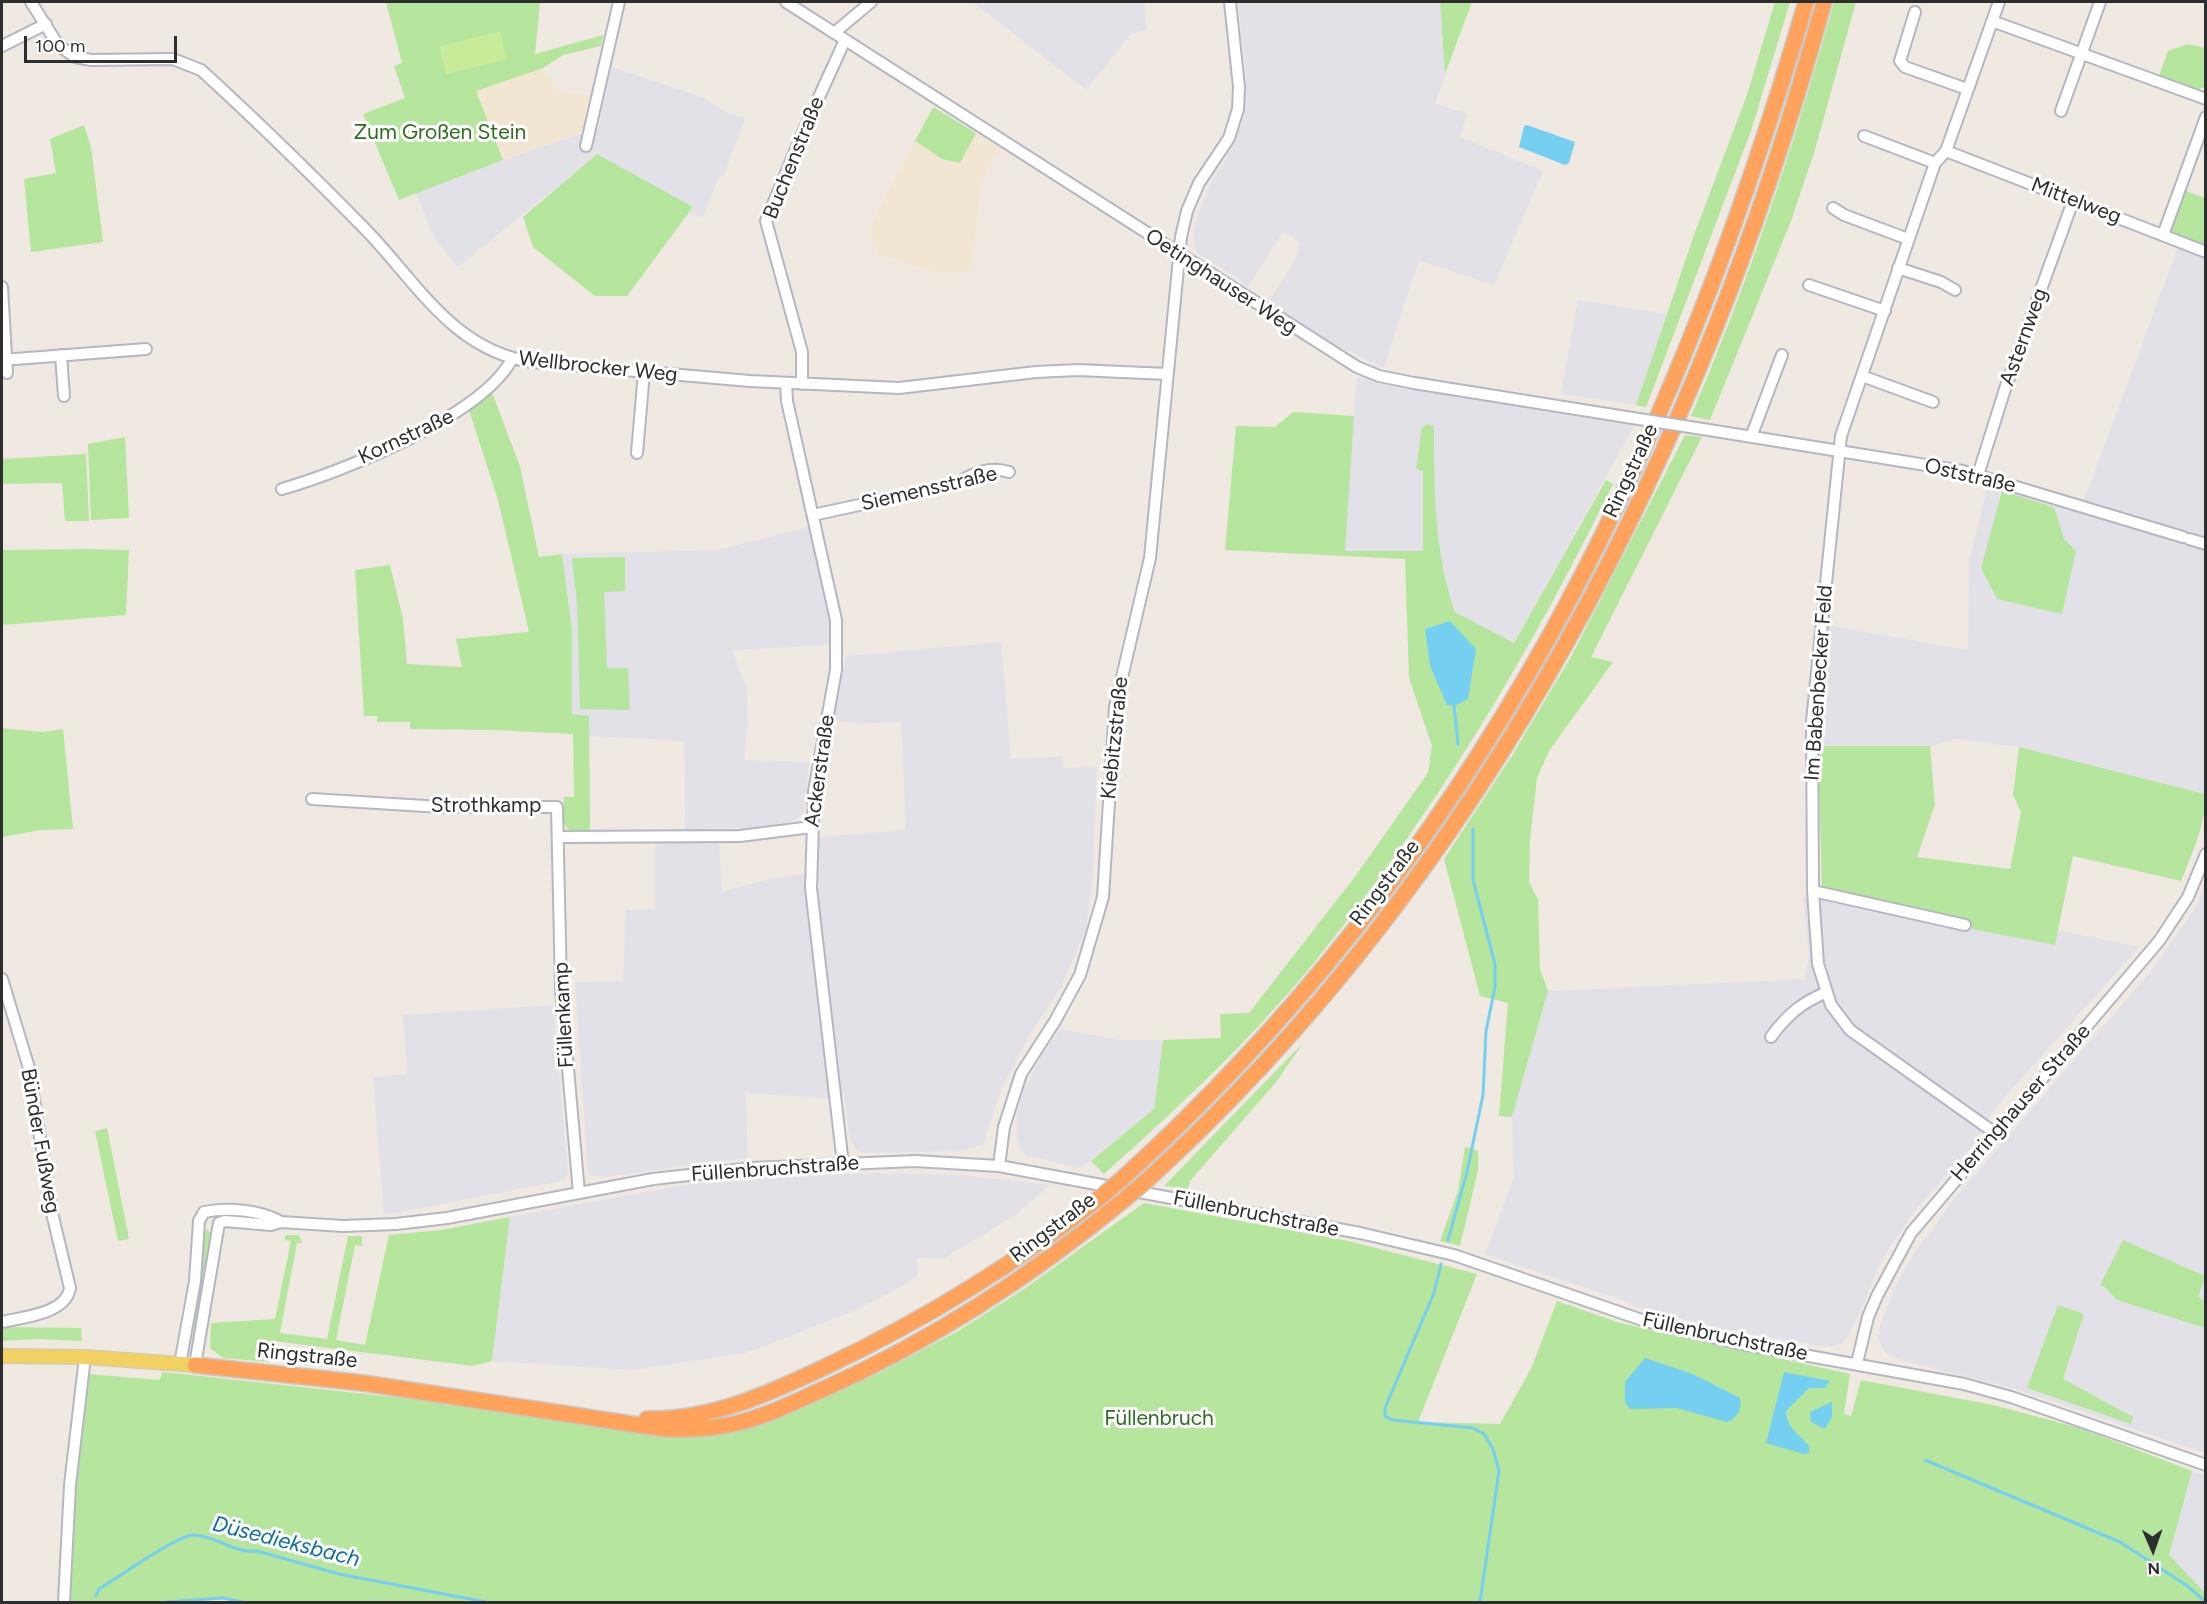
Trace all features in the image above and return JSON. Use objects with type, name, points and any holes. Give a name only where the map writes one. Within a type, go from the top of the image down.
[{"type":"highway","name":"Ringstraße","points":[[605,1419],[691,1416],[743,1403],[874,1343],[966,1292],[1063,1227],[1123,1178],[1225,1081],[1332,960],[1430,829],[1533,667],[1612,520],[1676,378],[1747,191],[1806,2]]},
{"type":"highway","name":"Ringstraße","points":[[187,1365],[363,1383],[665,1429],[690,1430],[734,1424],[783,1407],[890,1357],[976,1309],[1034,1271],[1125,1199],[1245,1086],[1335,984],[1408,890],[1469,804],[1548,676],[1609,566],[1691,389],[1768,187],[1824,2]]},
{"type":"main road","name":"Ringstraße","points":[[2,1356],[85,1357],[187,1365]]},
{"type":"street","name":"Wellbrocker Weg","points":[[31,2],[58,45],[75,57],[91,60],[173,59],[201,70],[366,230],[428,302],[486,349],[512,359],[786,383],[899,388],[1036,372],[1078,370],[1167,374]]},
{"type":"street","points":[[586,146],[619,2]]},
{"type":"street","name":"Oetinghauser Weg","points":[[786,2],[1330,353],[1379,376],[1709,430]]},
{"type":"street","points":[[834,33],[871,2]]},
{"type":"street","name":"Kiebitzstraße","points":[[999,1166],[1004,1127],[1017,1082],[1080,975],[1102,897],[1114,716],[1122,669],[1150,558],[1178,255],[1187,211],[1199,183],[1229,138],[1238,109],[1239,87],[1230,2]]},
{"type":"street","name":"Im Babenbecker Feld","points":[[1995,1133],[1850,1030],[1838,1016],[1825,993],[1818,964],[1813,891],[1811,732],[1840,450],[1846,418],[1935,163],[1946,151],[1999,2]]},
{"type":"street","points":[[2061,111],[2100,2]]},
{"type":"street","points":[[1915,12],[1900,61],[1905,67],[1967,89]]},
{"type":"street","points":[[1992,21],[2205,99]]},
{"type":"street","points":[[2,46],[46,24]]},
{"type":"street","name":"Buchenstraße","points":[[802,384],[802,352],[766,221],[845,40]]},
{"type":"street","points":[[2163,235],[2201,145],[2205,117]]},
{"type":"street","points":[[1864,136],[1935,163]]},
{"type":"street","name":"Mittelweg","points":[[1946,151],[2205,252]]},
{"type":"street","name":"Asternweg","points":[[1978,475],[2005,390],[2073,201]]},
{"type":"street","points":[[1833,208],[1844,215],[1908,239]]},
{"type":"street","points":[[1898,268],[1941,282],[1954,290]]},
{"type":"street","points":[[1809,285],[1885,311]]},
{"type":"street","points":[[2,287],[4,360],[7,373]]},
{"type":"street","points":[[4,360],[146,349]]},
{"type":"street","points":[[62,355],[64,396]]},
{"type":"street","points":[[1751,437],[1782,355]]},
{"type":"street","name":"Kornstraße","points":[[282,489],[346,465],[447,418],[480,397],[496,381],[512,359]]},
{"type":"street","points":[[637,453],[644,372]]},
{"type":"street","points":[[1862,376],[1933,402]]},
{"type":"street","name":"Ackerstraße","points":[[786,383],[787,402],[835,610],[838,646],[816,780],[811,827],[814,927],[843,1164]]},
{"type":"street","name":"Oststraße","points":[[1709,430],[1840,450],[1978,475],[2205,544]]},
{"type":"street","name":"Siemensstraße","points":[[813,515],[956,484],[970,475],[997,468],[1009,472]]},
{"type":"street","name":"Strothkamp","points":[[312,799],[441,807],[554,805],[558,810],[559,837],[740,836],[811,827]]},
{"type":"street","name":"Füllenkamp","points":[[559,837],[561,989],[579,1193]]},
{"type":"street","name":"Herringhauser Straße","points":[[1857,1363],[1868,1317],[1898,1253],[1932,1206],[2159,941],[2188,897],[2205,854]]},
{"type":"street","points":[[1813,891],[1965,925]]},
{"type":"street","name":"Bünder Fußweg","points":[[2,979],[29,1068],[52,1213],[70,1288],[69,1297],[64,1303],[45,1311],[2,1322]]},
{"type":"street","points":[[1771,1037],[1782,1022],[1803,1003],[1825,993]]},
{"type":"street","name":"Füllenbruchstraße","points":[[219,1223],[225,1221],[271,1225],[282,1222],[343,1226],[396,1224],[447,1218],[712,1171],[915,1161],[999,1166],[1360,1233],[1481,1264],[1645,1321],[1737,1343],[1964,1384],[2011,1397],[2205,1465]]},
{"type":"street","name":"Füllenbruchstraße","points":[[204,1212],[220,1209],[271,1216],[282,1222]]},
{"type":"street","points":[[204,1212],[219,1223],[187,1365],[199,1221],[204,1212]]},
{"type":"street","points":[[64,1602],[70,1485],[85,1357]]},
{"type":"shaded area","points":[[973,2],[1144,2],[1147,30],[1131,34],[1086,90]]},
{"type":"shaded area","points":[[1238,2],[1440,2],[1445,74],[1435,103],[1467,114],[1460,137],[1543,171],[1494,285],[1419,260],[1384,368],[1319,337],[1268,303],[1296,258],[1300,242],[1284,231],[1247,288],[1239,279],[1196,252],[1193,228],[1210,185],[1232,148],[1244,117],[1246,74]]},
{"type":"shaded area","points":[[612,67],[702,97],[726,112],[745,118],[723,177],[719,176],[703,217],[689,214],[693,208],[597,154],[458,267],[435,239],[416,193],[503,160],[598,128]]},
{"type":"shaded area","points":[[543,68],[557,92],[590,96],[582,132],[503,160],[476,91]]},
{"type":"shaded area","points":[[976,133],[1001,148],[982,177],[971,271],[935,272],[878,254],[870,228],[915,141],[942,159],[959,163]]},
{"type":"shaded area","points":[[2178,247],[2205,257],[2205,794],[2019,747],[1953,739],[1930,746],[1818,746],[1826,625],[1968,650],[1969,562],[1988,485],[2054,507],[2085,498]]},
{"type":"shaded area","points":[[1578,300],[1667,314],[1636,405],[1561,394]]},
{"type":"shaded area","points":[[1357,377],[1379,384],[1634,426],[1514,643],[1455,612],[1445,584],[1439,552],[1344,551]]},
{"type":"shaded area","points":[[808,527],[829,619],[830,645],[732,650],[747,690],[748,723],[744,760],[809,762],[803,814],[792,821],[756,828],[685,829],[684,741],[589,736],[589,716],[572,715],[572,630],[562,554],[718,550]]},
{"type":"shaded area","points":[[1001,642],[1011,759],[1063,756],[1063,768],[1097,767],[1092,884],[1086,929],[1062,985],[1029,1036],[1001,1090],[984,1143],[964,1151],[865,1153],[856,1149],[850,1140],[844,1093],[828,1098],[746,1093],[748,1158],[603,1177],[591,1175],[588,1172],[575,982],[623,981],[626,910],[655,909],[655,840],[719,840],[722,892],[772,878],[819,873],[818,837],[906,830],[901,722],[861,724],[833,720],[846,656]]},
{"type":"shaded area","points":[[2205,886],[2205,1453],[2016,1389],[1900,1360],[1886,1353],[1878,1340],[1880,1326],[1893,1291],[1912,1256],[1955,1198],[2151,971],[2195,909]],"holes":[[[2058,1305],[2084,1315],[2063,1379]]]},
{"type":"shaded area","points":[[1803,897],[1826,897],[2055,945],[2058,930],[2139,947],[1997,1106],[1972,1146],[1911,1215],[1882,1260],[1849,1336],[1841,1344],[1827,1347],[1727,1330],[1636,1308],[1628,1302],[1485,1254],[1514,1177],[1512,1117],[1548,991],[1805,979],[1809,955]]},
{"type":"shaded area","points":[[553,1005],[568,1173],[565,1180],[384,1215],[373,1077],[407,1074],[403,1015]]},
{"type":"shaded area","points":[[1060,1029],[1120,1040],[1163,1040],[1154,1109],[1081,1168],[1027,1156],[1021,1151],[1017,1139],[1017,1115],[1022,1094],[1041,1056]]},
{"type":"shaded area","points":[[876,1173],[963,1175],[1050,1185],[1017,1214],[943,1259],[918,1258],[917,1276],[895,1290],[850,1313],[745,1353],[633,1370],[492,1361],[510,1217],[683,1185],[770,1177]]},
{"type":"shaded area","points":[[2192,1471],[2205,1476],[2205,1594],[2168,1555]]},
{"type":"green space","name":"Zum Großen Stein","points":[[386,2],[540,3],[535,54],[603,35],[601,46],[563,55],[543,68],[476,91],[503,160],[399,200],[363,114],[405,98],[394,66],[402,63]]},
{"type":"green space","points":[[1440,2],[1472,2],[1445,74]]},
{"type":"green space","points":[[1775,2],[1790,2],[1751,131],[1646,407],[1636,405],[1694,235],[1747,95]]},
{"type":"green space","points":[[1834,2],[1856,2],[1814,153],[1791,221],[1710,420],[1691,416],[1733,313],[1770,211]]},
{"type":"green space","points":[[500,31],[507,59],[446,74],[439,47]]},
{"type":"green space","points":[[2188,44],[2205,48],[2205,87],[2196,90],[2159,76],[2168,51]]},
{"type":"green space","points":[[933,107],[976,133],[960,163],[942,159],[915,141]]},
{"type":"green space","points":[[84,125],[91,147],[103,242],[31,252],[24,179],[56,173],[50,139]]},
{"type":"green space","points":[[597,154],[693,207],[627,296],[595,296],[533,247],[523,217]]},
{"type":"green space","points":[[2183,190],[2205,198],[2205,245],[2168,230]]},
{"type":"green space","points":[[491,390],[520,466],[539,557],[562,554],[572,630],[572,714],[589,716],[590,830],[569,830],[564,824],[564,797],[574,797],[573,734],[410,729],[410,722],[377,722],[377,716],[364,716],[355,570],[390,565],[403,619],[407,664],[462,667],[456,639],[529,632],[498,500],[469,410]]},
{"type":"green space","points":[[1293,412],[1354,416],[1345,551],[1423,551],[1423,471],[1416,469],[1422,427],[1427,424],[1434,426],[1435,497],[1439,543],[1455,612],[1514,643],[1606,480],[1613,484],[1549,608],[1478,729],[1402,846],[1360,903],[1293,988],[1242,1044],[1104,1174],[1091,1161],[1154,1109],[1163,1040],[1221,1038],[1220,1014],[1249,1013],[1357,874],[1428,773],[1432,746],[1409,678],[1405,559],[1225,550],[1236,426],[1275,427]]},
{"type":"green space","points":[[1685,435],[1702,437],[1591,657],[1613,662],[1549,751],[1537,778],[1530,839],[1529,882],[1538,899],[1540,969],[1548,991],[1512,1117],[1499,1116],[1508,1003],[1480,996],[1444,859],[1513,754],[1572,655]]},
{"type":"green space","points":[[125,437],[129,518],[91,520],[88,444]]},
{"type":"green space","points":[[86,454],[89,521],[65,521],[62,483],[2,484],[2,459]]},
{"type":"green space","points":[[2002,491],[2054,507],[2064,539],[2076,551],[2062,614],[1997,599],[1981,568]]},
{"type":"green space","points":[[2,550],[129,550],[126,615],[2,625]]},
{"type":"green space","points":[[625,557],[625,591],[604,592],[607,668],[628,668],[630,710],[580,709],[577,603],[572,558]]},
{"type":"green space","points":[[2,728],[42,732],[63,729],[73,829],[40,830],[2,837]]},
{"type":"green space","points":[[1818,746],[1930,746],[1935,804],[1917,857],[2010,869],[2021,812],[2013,795],[2019,747],[2205,794],[2205,805],[2198,839],[2181,881],[2073,856],[2055,945],[1972,929],[1958,921],[1822,888]]},
{"type":"green space","points":[[1303,1043],[1277,1081],[1190,1181],[1188,1189],[1164,1186]]},
{"type":"green space","points":[[107,1128],[129,1239],[118,1241],[95,1131]]},
{"type":"green space","points":[[1465,1147],[1478,1151],[1478,1170],[1460,1246],[1440,1241],[1458,1191]]},
{"type":"green space","name":"Füllenbruch","points":[[1144,1203],[1348,1241],[1477,1274],[1418,1422],[1500,1424],[1531,1369],[1557,1301],[1620,1323],[1850,1374],[1844,1414],[1851,1416],[1861,1380],[1993,1405],[2080,1428],[2192,1471],[2169,1555],[2206,1594],[2205,1602],[247,1602],[223,1597],[172,1602],[66,1602],[72,1485],[87,1374],[160,1380],[162,1372],[182,1374],[421,1400],[636,1432],[784,1414],[877,1374],[958,1331],[1024,1289]]},
{"type":"green space","points":[[510,1217],[492,1361],[473,1366],[273,1341],[270,1362],[223,1358],[210,1348],[211,1323],[275,1319],[291,1241],[285,1240],[285,1235],[299,1235],[302,1243],[297,1243],[280,1333],[327,1339],[348,1236],[362,1236],[362,1246],[355,1245],[336,1340],[365,1345],[389,1235],[441,1230]]},
{"type":"green space","points":[[207,1229],[212,1235],[191,1346],[202,1267],[203,1237]]},
{"type":"green space","points":[[2123,1240],[2205,1276],[2198,1297],[2205,1301],[2205,1328],[2117,1300],[2100,1285]]},
{"type":"green space","points":[[2058,1305],[2084,1314],[2063,1379],[2133,1417],[2131,1424],[2027,1388]]},
{"type":"green space","points":[[2,1328],[81,1328],[82,1341],[36,1339],[2,1341]]},
{"type":"water","points":[[1527,125],[1575,142],[1569,163],[1565,165],[1519,147],[1524,126]]},
{"type":"water","points":[[1450,621],[1476,649],[1468,699],[1454,706],[1447,705],[1430,666],[1425,629]]},
{"type":"water","points":[[1645,1358],[1695,1375],[1740,1398],[1738,1413],[1727,1422],[1677,1408],[1630,1409],[1625,1402],[1625,1382]]},
{"type":"water","points":[[1784,1372],[1830,1381],[1825,1388],[1809,1388],[1786,1411],[1791,1426],[1809,1446],[1809,1453],[1804,1454],[1766,1443]]},
{"type":"water","points":[[1832,1402],[1832,1417],[1825,1429],[1811,1422],[1810,1412]]},
{"type":"waterway","points":[[1454,706],[1458,744]]},
{"type":"waterway","points":[[1448,1240],[1467,1172],[1483,1095],[1486,1031],[1495,987],[1495,964],[1473,880],[1473,829]]},
{"type":"waterway","points":[[1441,1264],[1434,1293],[1385,1408],[1385,1416],[1393,1420],[1473,1428],[1484,1434],[1493,1449],[1499,1471],[1480,1602]]},
{"type":"waterway","points":[[1925,1460],[2120,1542],[2186,1585],[2206,1602]]},
{"type":"waterway","name":"Düsedieksbach","points":[[96,1596],[99,1589],[147,1558],[174,1542],[193,1535],[209,1538],[241,1550],[257,1551],[339,1574],[486,1602]]},
{"type":"waterway","points":[[166,1602],[223,1598],[243,1602]]}]
